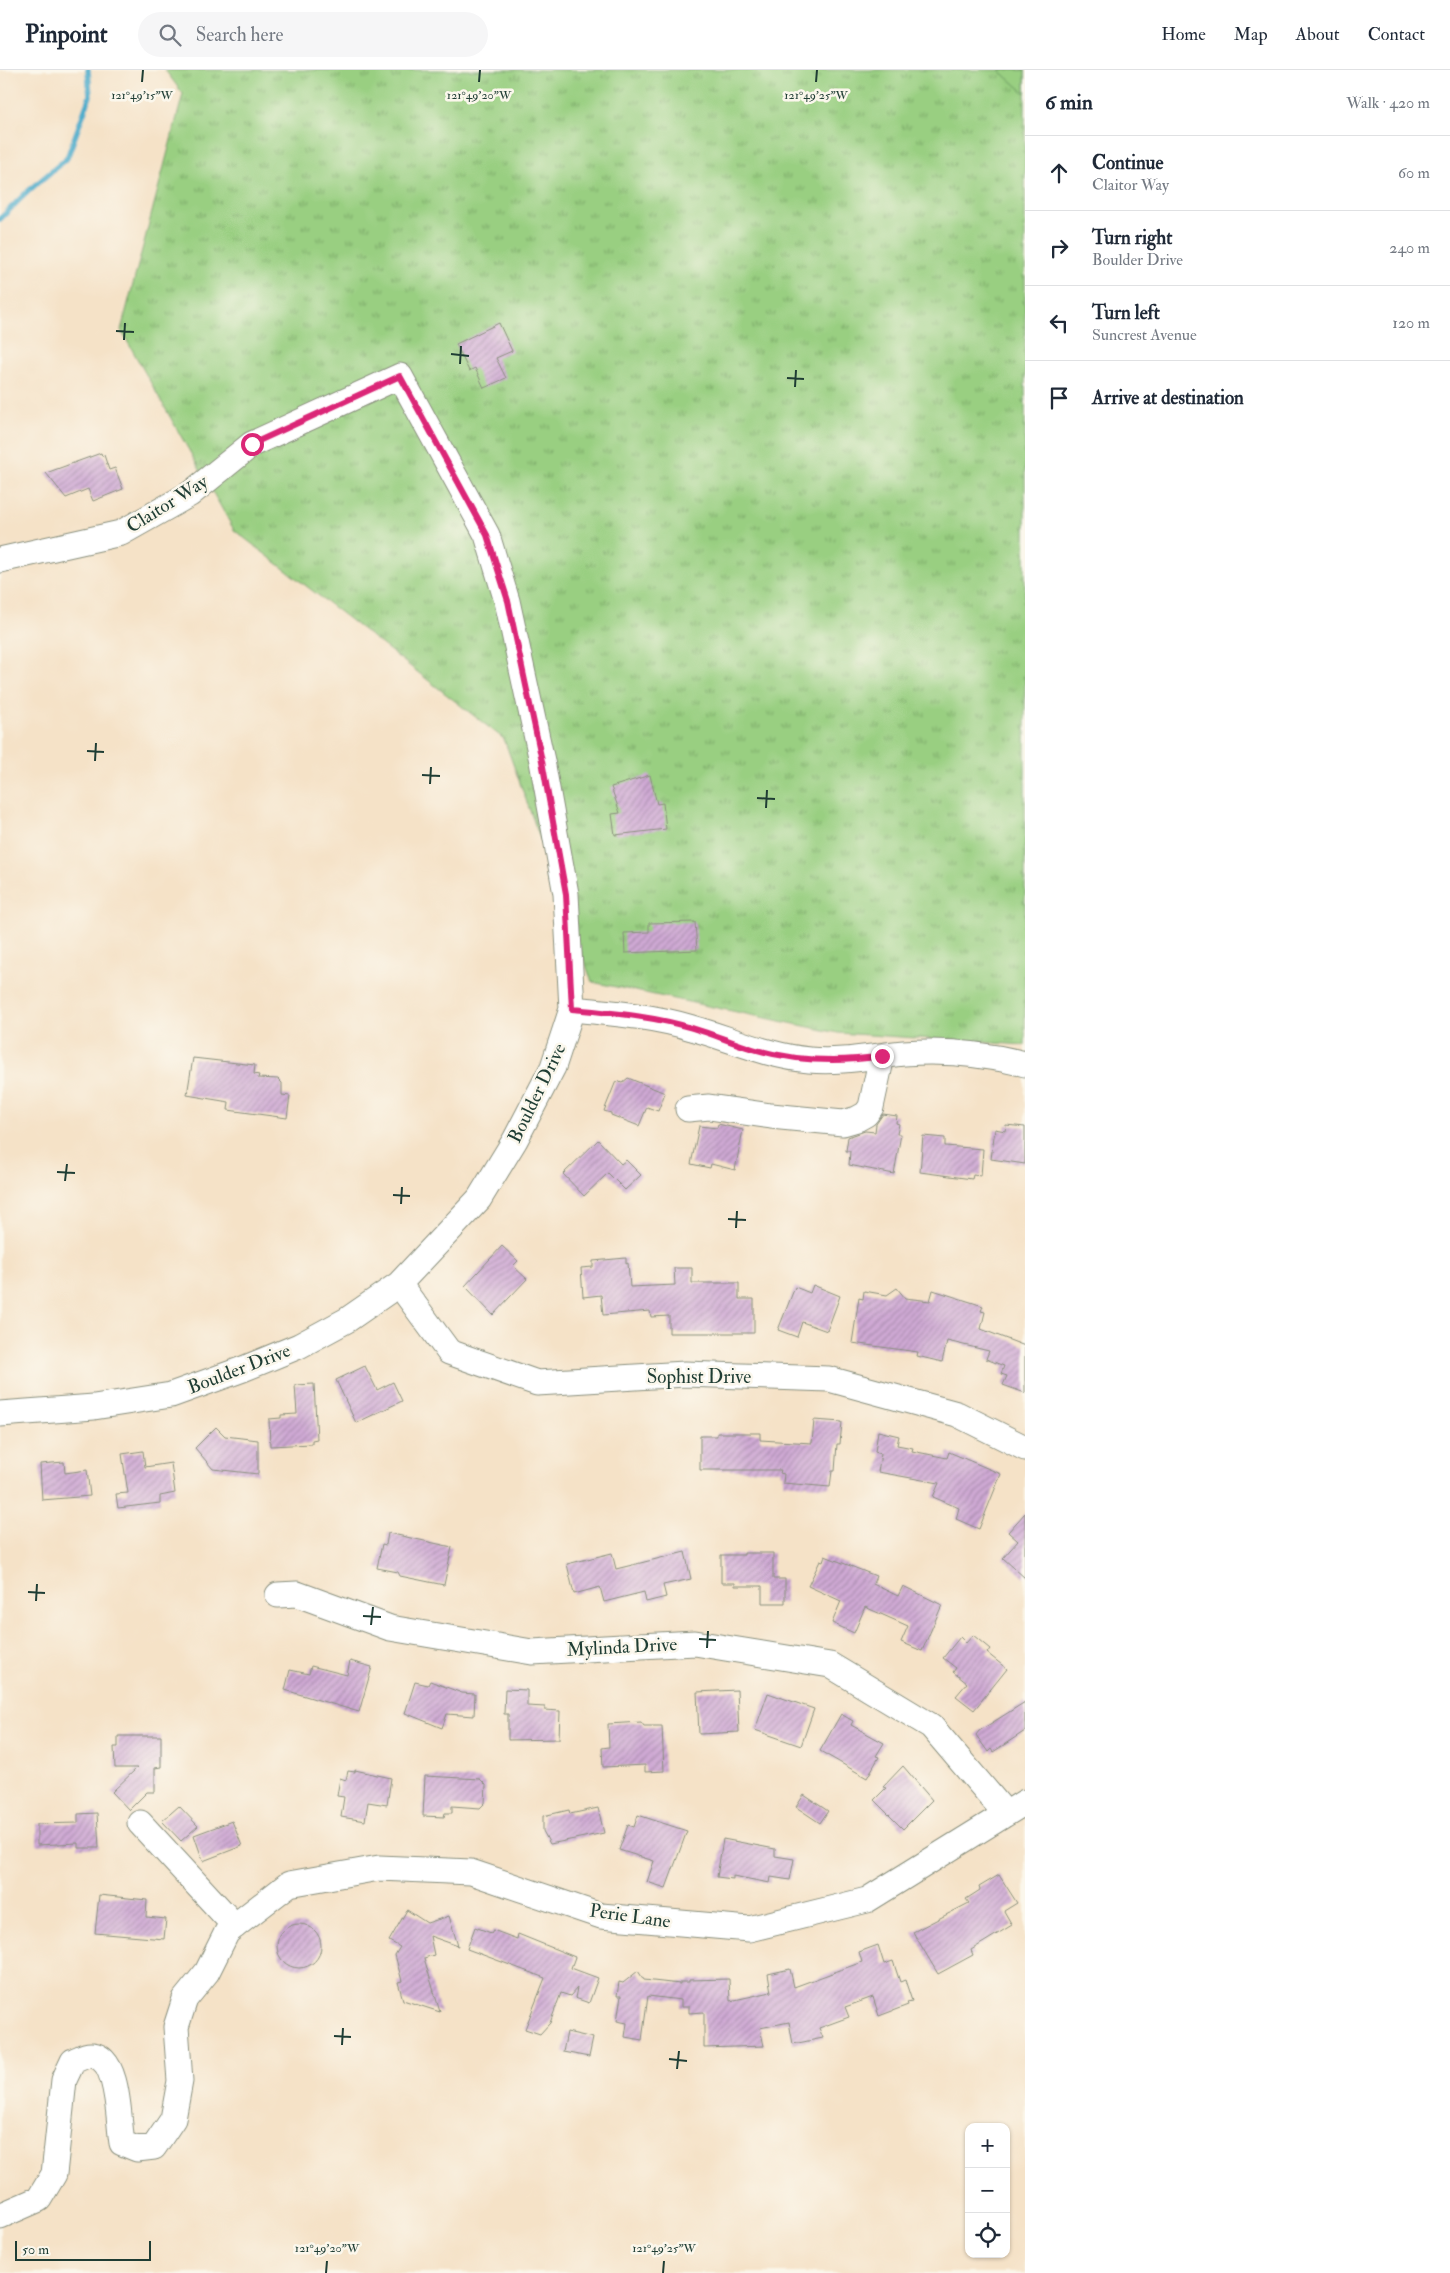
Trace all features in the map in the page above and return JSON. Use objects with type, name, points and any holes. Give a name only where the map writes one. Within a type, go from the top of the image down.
[{"type":"street","name":"Claitor Way","points":[[0,560],[121,533],[190,494],[252,444],[400,376]]},
{"type":"street","name":"Boulder Drive","points":[[0,1414],[94,1407],[171,1395],[299,1346],[347,1320],[399,1284],[480,1199],[515,1140],[553,1067],[572,1009],[566,894],[542,761],[508,601],[487,535],[400,376]]},
{"type":"street","points":[[572,1009],[636,1016],[682,1026],[754,1050],[809,1060],[858,1060],[904,1053],[950,1052],[1002,1058],[1025,1064]]},
{"type":"street","points":[[688,1109],[708,1106],[771,1116],[843,1123],[866,1114],[871,1107],[882,1056]]},
{"type":"street","name":"Sophist Drive","points":[[399,1284],[449,1352],[538,1383],[685,1374],[829,1379],[957,1414],[1025,1448]]},
{"type":"street","name":"Mylinda Drive","points":[[278,1595],[297,1594],[390,1628],[532,1652],[695,1643],[830,1665],[931,1726],[1015,1808]]},
{"type":"street","name":"Perie Lane","points":[[231,1929],[289,1884],[379,1868],[471,1872],[601,1916],[749,1929],[867,1900],[1015,1808]]},
{"type":"street","points":[[0,2216],[39,2199],[54,2174],[64,2080],[73,2060],[91,2055],[104,2060],[113,2075],[122,2143],[137,2149],[154,2147],[174,2119],[180,2081],[176,2027],[184,1999],[207,1972],[231,1929],[140,1823]]},
{"type":"green space","points":[[165,70],[1025,70],[1025,1045],[838,1033],[592,982],[504,739],[234,530],[121,330],[183,94]]},
{"type":"green space","points":[[999,70],[1025,70],[1025,93]]},
{"type":"building","points":[[499,323],[512,351],[496,358],[506,378],[484,388],[475,368],[469,371],[456,344]]},
{"type":"building","points":[[101,453],[102,456],[104,455],[109,470],[115,468],[123,489],[93,501],[88,489],[66,498],[46,473]]},
{"type":"building","points":[[650,775],[657,804],[663,803],[666,829],[615,835],[612,814],[620,813],[611,787]]},
{"type":"building","points":[[695,922],[697,950],[625,953],[624,933],[649,932],[649,923]]},
{"type":"building","points":[[193,1058],[255,1065],[254,1074],[259,1075],[258,1078],[278,1079],[282,1083],[282,1095],[290,1096],[287,1118],[228,1110],[229,1102],[187,1095]]},
{"type":"building","points":[[628,1078],[665,1093],[658,1111],[647,1107],[639,1126],[604,1111],[616,1081],[622,1083]]},
{"type":"building","points":[[883,1114],[897,1116],[896,1123],[899,1124],[897,1134],[901,1134],[894,1174],[849,1165],[850,1151],[846,1151],[848,1137],[865,1131],[875,1132],[876,1124]]},
{"type":"building","points":[[718,1124],[743,1130],[735,1170],[711,1164],[710,1168],[691,1164],[699,1126],[717,1128]]},
{"type":"building","points":[[1006,1125],[1025,1127],[1025,1164],[991,1159],[995,1129],[1005,1131]]},
{"type":"building","points":[[923,1136],[945,1138],[945,1146],[983,1149],[981,1176],[973,1175],[972,1179],[920,1172]]},
{"type":"building","points":[[598,1140],[621,1164],[626,1160],[641,1175],[625,1190],[608,1173],[584,1196],[563,1174]]},
{"type":"building","points":[[502,1246],[518,1261],[513,1266],[527,1279],[493,1315],[465,1286]]},
{"type":"building","points":[[626,1258],[630,1287],[675,1285],[674,1268],[692,1268],[692,1283],[739,1283],[739,1299],[754,1299],[754,1333],[669,1333],[669,1316],[651,1317],[650,1311],[603,1315],[601,1295],[583,1297],[581,1268],[593,1267],[593,1261]]},
{"type":"building","points":[[813,1285],[840,1296],[827,1331],[802,1322],[797,1337],[778,1330],[795,1287],[810,1293]]},
{"type":"building","points":[[897,1288],[905,1298],[930,1301],[933,1290],[983,1306],[981,1311],[985,1312],[981,1329],[1025,1346],[1025,1393],[1003,1385],[1007,1376],[1001,1374],[1004,1366],[986,1359],[989,1351],[947,1341],[942,1362],[917,1356],[918,1352],[852,1343],[859,1298],[863,1299],[864,1291],[887,1295]]},
{"type":"building","points":[[365,1366],[377,1390],[393,1382],[402,1401],[356,1423],[336,1380]]},
{"type":"building","points":[[314,1384],[317,1439],[312,1440],[312,1444],[270,1446],[269,1419],[281,1418],[281,1415],[297,1414],[295,1385]]},
{"type":"building","points":[[814,1420],[842,1422],[840,1444],[837,1444],[835,1471],[832,1471],[830,1487],[783,1483],[784,1474],[780,1473],[781,1470],[700,1470],[700,1436],[717,1436],[717,1433],[760,1433],[760,1440],[812,1443]]},
{"type":"building","points":[[216,1427],[225,1436],[258,1440],[258,1474],[213,1469],[195,1448]]},
{"type":"building","points":[[878,1431],[899,1436],[897,1445],[913,1448],[912,1451],[947,1458],[949,1452],[1001,1474],[979,1529],[956,1519],[959,1508],[933,1497],[939,1483],[878,1472],[881,1454],[875,1452]]},
{"type":"building","points":[[143,1451],[145,1467],[171,1463],[175,1493],[160,1496],[160,1503],[118,1508],[116,1494],[128,1493],[122,1454]]},
{"type":"building","points":[[64,1462],[65,1473],[87,1470],[90,1496],[42,1500],[40,1464]]},
{"type":"building","points":[[1025,1513],[1025,1578],[1003,1558],[1018,1541],[1008,1532]]},
{"type":"building","points":[[388,1533],[452,1547],[444,1585],[400,1576],[398,1572],[377,1568],[382,1544],[386,1545]]},
{"type":"building","points":[[685,1552],[691,1579],[663,1585],[666,1597],[646,1602],[644,1592],[604,1602],[600,1587],[574,1594],[567,1564],[612,1553],[616,1569]]},
{"type":"building","points":[[744,1553],[773,1553],[773,1579],[785,1579],[785,1603],[762,1603],[762,1586],[735,1586],[735,1583],[721,1583],[721,1555],[744,1555]]},
{"type":"building","points":[[825,1556],[876,1576],[873,1584],[898,1596],[903,1586],[942,1605],[922,1651],[901,1642],[908,1626],[865,1607],[854,1633],[832,1623],[841,1601],[808,1586],[820,1561],[823,1562]]},
{"type":"building","points":[[973,1635],[990,1649],[987,1653],[1007,1669],[974,1710],[956,1696],[967,1683],[953,1672],[956,1668],[943,1658],[960,1637],[966,1643]]},
{"type":"building","points":[[350,1661],[372,1667],[359,1712],[285,1690],[290,1670],[309,1674],[311,1666],[347,1675]]},
{"type":"building","points":[[430,1681],[462,1693],[475,1694],[474,1716],[447,1714],[442,1728],[405,1713],[415,1682],[428,1685]]},
{"type":"building","points":[[505,1689],[527,1690],[527,1706],[545,1707],[545,1710],[560,1711],[559,1739],[508,1740],[508,1714],[504,1714]]},
{"type":"building","points":[[737,1690],[739,1732],[699,1734],[697,1692]]},
{"type":"building","points":[[768,1693],[814,1709],[801,1746],[755,1730]]},
{"type":"building","points":[[1025,1702],[1025,1731],[993,1752],[991,1749],[988,1752],[976,1735],[979,1731]]},
{"type":"building","points":[[841,1714],[853,1721],[851,1725],[884,1743],[876,1756],[879,1757],[867,1778],[820,1751]]},
{"type":"building","points":[[641,1722],[644,1726],[662,1726],[664,1771],[645,1772],[645,1765],[603,1767],[602,1748],[609,1747],[608,1724]]},
{"type":"building","points":[[118,1736],[161,1736],[161,1767],[155,1768],[155,1792],[147,1792],[129,1810],[112,1792],[137,1768],[115,1768],[114,1747],[118,1747]]},
{"type":"building","points":[[903,1766],[932,1800],[903,1829],[874,1800],[886,1788],[883,1787]]},
{"type":"building","points":[[355,1770],[391,1778],[387,1805],[368,1802],[365,1821],[341,1817],[344,1797],[337,1796],[340,1778],[346,1780],[348,1771],[355,1772]]},
{"type":"building","points":[[425,1776],[480,1779],[486,1785],[485,1803],[480,1808],[452,1806],[452,1813],[445,1813],[444,1817],[423,1816]]},
{"type":"building","points":[[804,1795],[828,1811],[820,1823],[796,1807]]},
{"type":"building","points":[[179,1806],[198,1826],[181,1841],[162,1821]]},
{"type":"building","points":[[598,1808],[604,1833],[550,1844],[543,1831],[543,1816],[569,1810],[570,1814]]},
{"type":"building","points":[[97,1813],[99,1848],[78,1848],[78,1843],[37,1845],[37,1824],[78,1823],[78,1814]]},
{"type":"building","points":[[638,1815],[687,1831],[666,1888],[647,1882],[654,1861],[619,1850],[628,1825],[634,1827]]},
{"type":"building","points":[[232,1821],[242,1846],[203,1861],[194,1835]]},
{"type":"building","points":[[723,1839],[775,1849],[775,1856],[794,1859],[790,1880],[771,1877],[770,1883],[733,1876],[733,1879],[717,1877]]},
{"type":"building","points":[[999,1875],[1017,1903],[1004,1911],[1012,1925],[971,1950],[973,1955],[938,1974],[913,1932],[969,1903],[966,1899],[980,1890],[979,1887]]},
{"type":"building","points":[[99,1895],[147,1900],[146,1917],[166,1919],[164,1939],[95,1933]]},
{"type":"building","points":[[407,1910],[427,1923],[449,1916],[458,1946],[430,1936],[434,1955],[424,1958],[440,2012],[403,2000],[398,1982],[402,1981],[395,1955],[400,1947],[389,1941]]},
{"type":"building","points":[[303,1924],[315,1930],[320,1937],[320,1955],[315,1962],[308,1967],[295,1968],[287,1965],[280,1958],[277,1942],[280,1934],[287,1927]]},
{"type":"building","points":[[475,1927],[491,1933],[493,1930],[517,1939],[518,1934],[575,1957],[571,1968],[598,1978],[589,2003],[575,1998],[577,1988],[570,1996],[561,1993],[550,2023],[540,2034],[525,2029],[545,1978],[467,1949]]},
{"type":"building","points":[[878,1945],[884,1964],[893,1961],[900,1982],[905,1980],[912,2001],[907,2002],[908,2005],[879,2016],[873,1997],[845,2007],[849,2017],[819,2028],[823,2038],[793,2044],[789,2022],[760,2028],[764,2046],[704,2048],[704,2012],[689,2013],[689,2007],[681,2007],[681,2000],[648,1996],[642,2040],[625,2037],[627,2023],[617,2021],[621,1996],[617,1996],[619,1982],[623,1983],[638,1971],[644,1980],[680,1984],[680,1982],[689,1982],[689,1980],[729,1979],[730,2001],[771,1992],[768,1974],[790,1969],[794,1987],[862,1962],[859,1952]]},
{"type":"building","points":[[567,2032],[593,2038],[589,2057],[563,2052]]},
{"type":"waterway","points":[[0,219],[26,193],[67,158],[90,96],[88,70]]},
{"type":"route","points":[[252,444],[400,376],[487,535],[508,601],[542,761],[566,894],[572,1009],[636,1016],[691,1028],[754,1050],[809,1060],[858,1060],[882,1056]]}]
